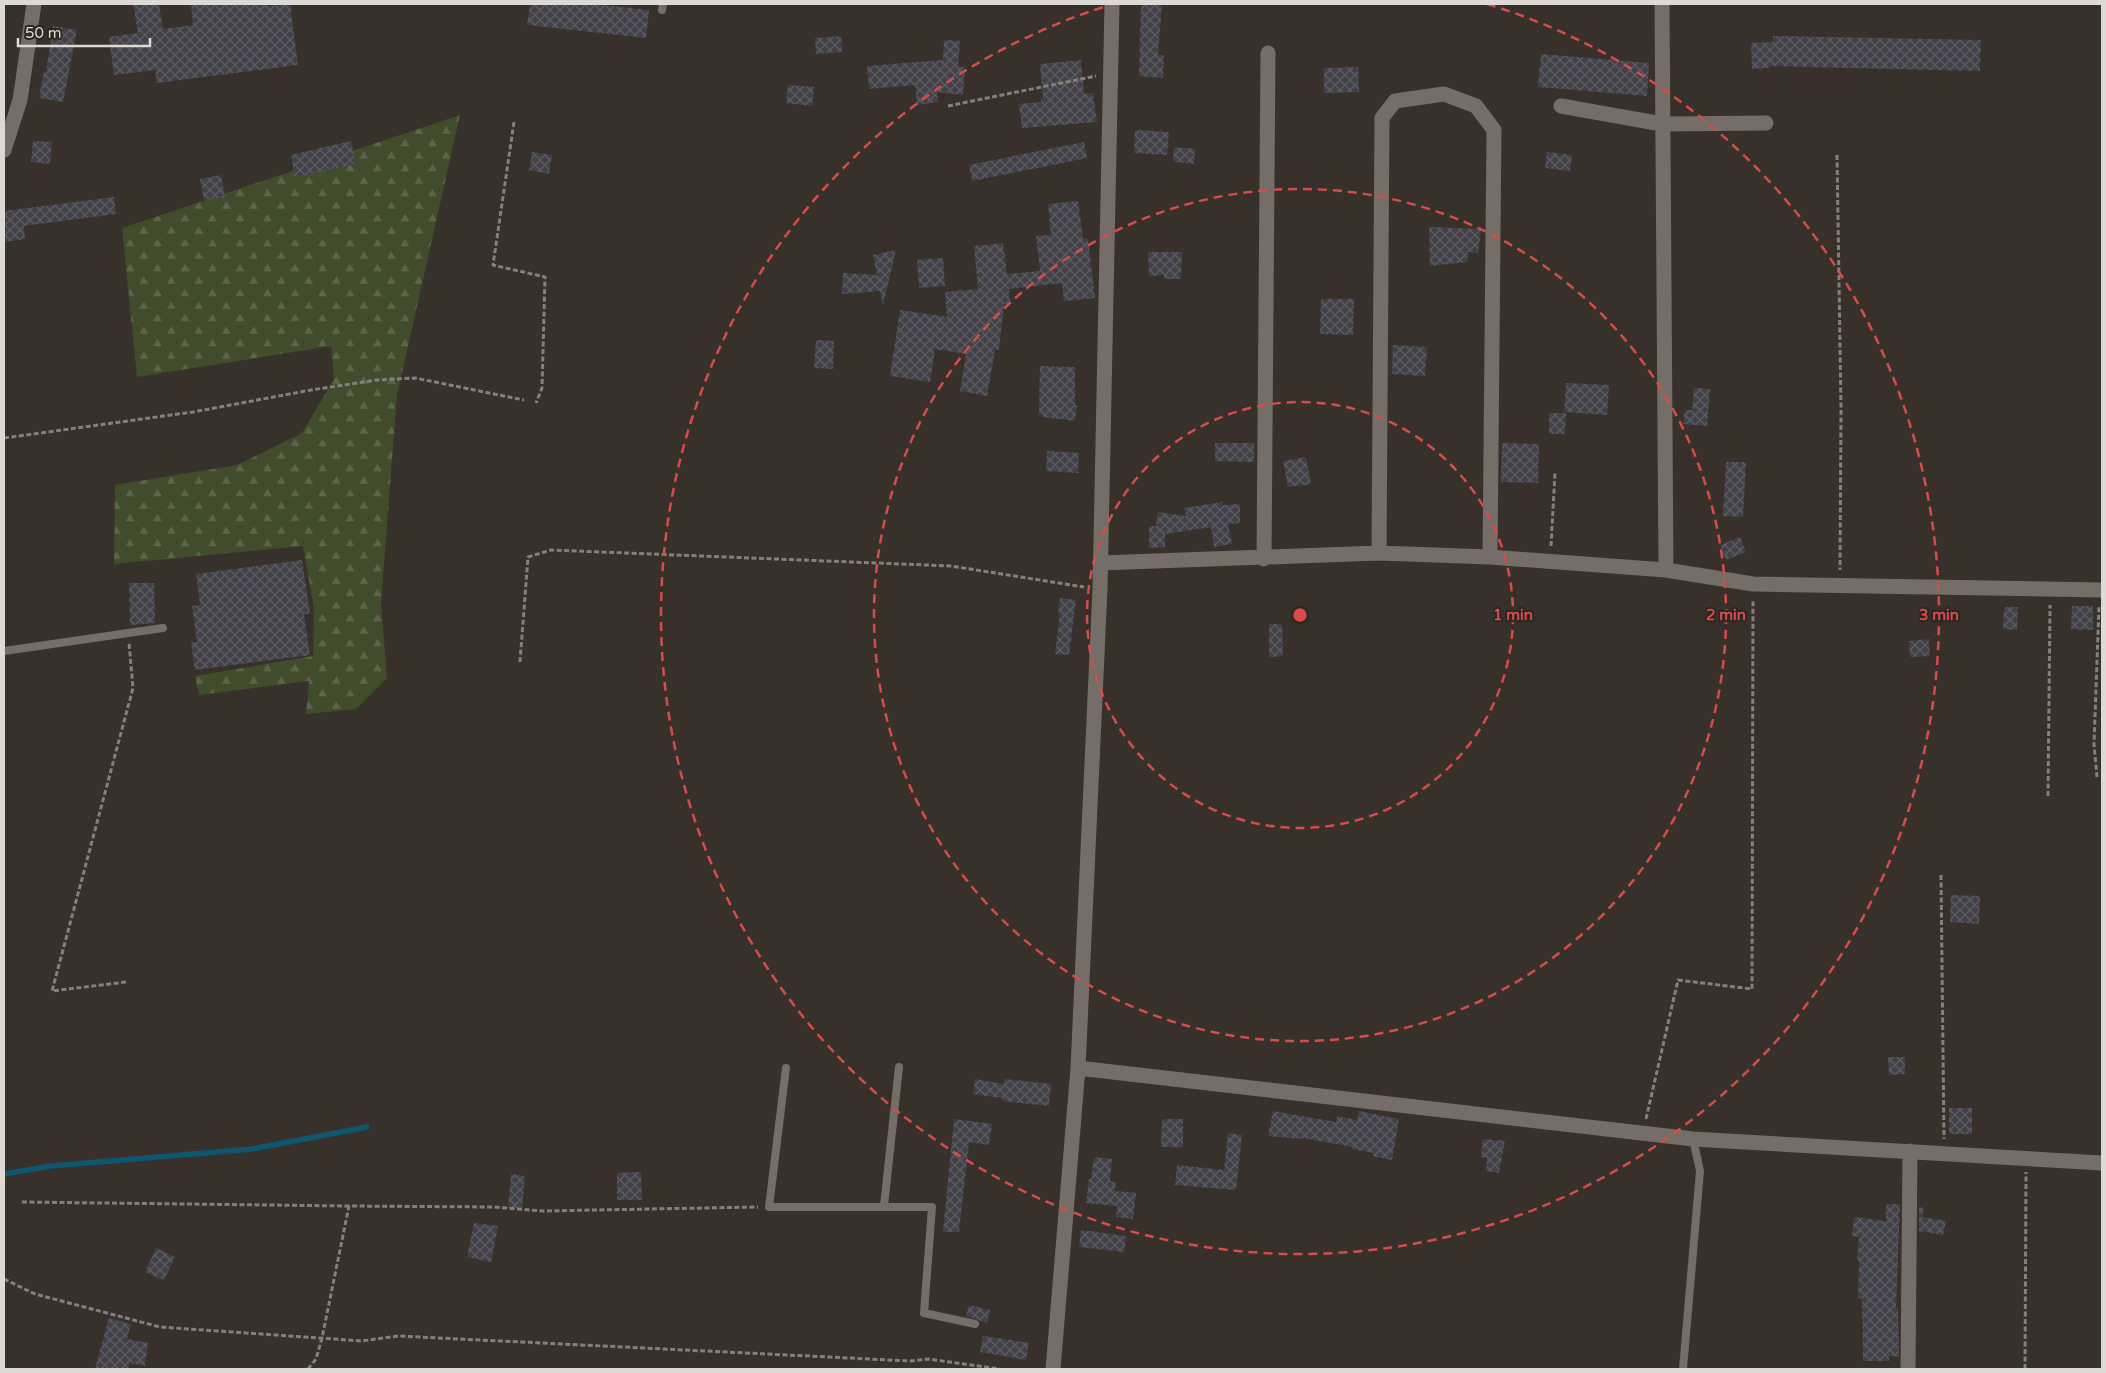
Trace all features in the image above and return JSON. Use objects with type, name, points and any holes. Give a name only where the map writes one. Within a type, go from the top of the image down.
[{"type":"street","points":[[4,150],[20,100],[34,4]]},
{"type":"street","points":[[1053,1369],[1078,1068],[1100,589],[1112,4]]},
{"type":"street","points":[[1662,4],[1666,570]]},
{"type":"street","points":[[1264,559],[1268,53]]},
{"type":"street","points":[[1379,553],[1382,118],[1395,101],[1444,94],[1476,106],[1494,130],[1490,557]]},
{"type":"street","points":[[1561,106],[1662,124],[1766,123]]},
{"type":"street","points":[[1100,564],[1379,553],[1490,557],[1666,570],[1753,584],[2101,590]]},
{"type":"street","points":[[1078,1068],[1693,1139],[2102,1163]]},
{"type":"street","points":[[1908,1369],[1910,1151]]},
{"type":"lane","points":[[4,651],[163,628]]},
{"type":"lane","points":[[884,1206],[898,1067]]},
{"type":"lane","points":[[786,1068],[769,1207],[932,1207],[924,1313],[975,1324]]},
{"type":"lane","points":[[1682,1369],[1700,1170],[1693,1139]]},
{"type":"path","points":[[948,106],[1111,73]]},
{"type":"path","points":[[514,122],[493,265],[545,277],[542,388],[536,403]]},
{"type":"path","points":[[1837,154],[1841,409],[1840,586]]},
{"type":"path","points":[[4,438],[193,412],[377,380],[415,378],[524,400]]},
{"type":"path","points":[[1550,561],[1555,473]]},
{"type":"path","points":[[520,662],[528,557],[551,550],[951,566],[1100,589]]},
{"type":"path","points":[[1642,1134],[1678,980],[1752,989],[1753,584]]},
{"type":"path","points":[[2048,796],[2050,589]]},
{"type":"path","points":[[2097,777],[2094,744],[2101,590]]},
{"type":"path","points":[[126,982],[52,991],[133,688],[129,633]]},
{"type":"path","points":[[1940,875],[1944,1153]]},
{"type":"path","points":[[2025,1369],[2026,1159]]},
{"type":"path","points":[[22,1202],[494,1207],[542,1211],[769,1207]]},
{"type":"path","points":[[308,1369],[316,1359],[322,1338],[350,1206]]},
{"type":"path","points":[[4,1279],[35,1294],[160,1327],[362,1341],[398,1336],[910,1361],[928,1359],[1000,1369]]},
{"type":"green space","points":[[460,115],[397,395],[381,603],[387,678],[356,709],[306,714],[309,681],[199,695],[195,676],[313,656],[314,609],[303,546],[114,564],[115,485],[237,465],[302,433],[334,379],[331,346],[137,377],[122,228]]},
{"type":"building","points":[[133,4],[159,4],[163,29],[193,25],[191,4],[267,4],[268,6],[290,4],[298,65],[157,83],[155,70],[114,75],[109,37],[138,33]]},
{"type":"building","points":[[530,4],[592,4],[649,10],[646,38],[527,25]]},
{"type":"building","points":[[1141,4],[1162,4],[1158,55],[1164,55],[1163,78],[1139,76]]},
{"type":"building","points":[[53,26],[77,30],[63,102],[39,98],[44,72],[46,72]]},
{"type":"building","points":[[841,36],[842,52],[816,54],[815,38]]},
{"type":"building","points":[[1773,36],[1981,40],[1980,71],[1769,66],[1769,68],[1752,69],[1751,43],[1773,42]]},
{"type":"building","points":[[944,40],[960,41],[958,66],[965,67],[963,95],[937,92],[938,102],[917,105],[915,85],[869,89],[867,66],[943,60]]},
{"type":"building","points":[[1541,54],[1649,63],[1647,96],[1538,87]]},
{"type":"building","points":[[1081,60],[1084,94],[1093,93],[1097,122],[1022,128],[1019,104],[1041,102],[1043,98],[1040,64]]},
{"type":"building","points":[[1358,67],[1359,92],[1324,93],[1324,68]]},
{"type":"building","points":[[788,85],[814,87],[812,106],[786,103]]},
{"type":"building","points":[[1135,130],[1169,132],[1167,155],[1134,153]]},
{"type":"building","points":[[33,141],[52,142],[50,164],[31,162]]},
{"type":"building","points":[[351,141],[356,164],[295,177],[291,155]]},
{"type":"building","points":[[1084,142],[1087,158],[972,181],[969,165]]},
{"type":"building","points":[[1174,147],[1195,149],[1194,164],[1173,162]]},
{"type":"building","points":[[532,152],[552,155],[549,174],[529,170]]},
{"type":"building","points":[[1547,152],[1572,155],[1570,171],[1545,168]]},
{"type":"building","points":[[221,175],[225,197],[204,200],[200,179]]},
{"type":"building","points":[[114,197],[116,214],[24,226],[25,239],[4,242],[4,211]]},
{"type":"building","points":[[1078,201],[1083,239],[1088,239],[1095,298],[1064,301],[1062,283],[1009,289],[1010,303],[1004,304],[999,350],[995,350],[987,396],[960,391],[966,354],[935,349],[930,382],[890,376],[900,310],[947,317],[945,292],[978,289],[974,246],[1003,243],[1007,274],[1040,271],[1036,236],[1051,235],[1048,204]]},
{"type":"building","points":[[1429,227],[1481,229],[1478,253],[1468,252],[1467,262],[1430,266]]},
{"type":"building","points":[[896,250],[883,305],[880,291],[842,294],[843,273],[877,275],[873,255]]},
{"type":"building","points":[[1148,252],[1182,252],[1181,279],[1164,279],[1164,275],[1149,276]]},
{"type":"building","points":[[943,258],[945,286],[919,288],[917,260]]},
{"type":"building","points":[[1321,299],[1354,299],[1353,335],[1320,334]]},
{"type":"building","points":[[816,340],[834,341],[833,369],[814,368]]},
{"type":"building","points":[[1393,345],[1427,347],[1425,376],[1392,374]]},
{"type":"building","points":[[1040,366],[1075,367],[1075,405],[1077,406],[1075,421],[1043,417],[1043,415],[1039,414]]},
{"type":"building","points":[[1566,383],[1609,385],[1607,415],[1564,412]]},
{"type":"building","points":[[1694,388],[1710,389],[1707,426],[1683,424],[1685,410],[1692,410]]},
{"type":"building","points":[[1549,413],[1566,413],[1565,434],[1549,434]]},
{"type":"building","points":[[1215,443],[1254,443],[1254,462],[1215,461]]},
{"type":"building","points":[[1502,443],[1539,444],[1538,483],[1501,482]]},
{"type":"building","points":[[1047,451],[1079,453],[1078,473],[1046,471]]},
{"type":"building","points":[[1306,457],[1311,484],[1288,487],[1283,461]]},
{"type":"building","points":[[1726,462],[1746,462],[1743,517],[1723,516]]},
{"type":"building","points":[[1222,502],[1222,505],[1240,504],[1240,523],[1228,524],[1232,544],[1214,547],[1211,527],[1165,534],[1165,547],[1149,548],[1149,526],[1156,526],[1158,512],[1186,516],[1184,508]]},
{"type":"building","points":[[1740,537],[1746,552],[1726,560],[1720,545]]},
{"type":"building","points":[[302,560],[310,614],[304,614],[310,655],[195,670],[191,643],[197,642],[192,606],[200,605],[196,574]]},
{"type":"building","points":[[129,583],[154,583],[155,623],[130,625]]},
{"type":"building","points":[[1060,598],[1076,600],[1069,655],[1055,654]]},
{"type":"building","points":[[2072,606],[2093,606],[2093,630],[2071,629]]},
{"type":"building","points":[[2004,607],[2018,607],[2017,630],[2003,629]]},
{"type":"building","points":[[1269,624],[1282,624],[1283,656],[1269,657]]},
{"type":"building","points":[[1929,639],[1930,656],[1910,657],[1909,641]]},
{"type":"building","points":[[1951,895],[1980,896],[1979,924],[1950,922]]},
{"type":"building","points":[[1888,1057],[1905,1057],[1905,1074],[1889,1075]]},
{"type":"building","points":[[975,1079],[1004,1084],[1004,1079],[1051,1084],[1049,1106],[1002,1101],[1002,1098],[973,1094]]},
{"type":"building","points":[[1949,1108],[1972,1108],[1972,1134],[1949,1134]]},
{"type":"building","points":[[1273,1111],[1336,1122],[1337,1116],[1357,1120],[1359,1111],[1399,1119],[1392,1160],[1373,1156],[1374,1153],[1352,1149],[1353,1147],[1303,1138],[1268,1136]]},
{"type":"building","points":[[954,1119],[992,1124],[989,1145],[969,1142],[959,1232],[943,1232]]},
{"type":"building","points":[[1162,1119],[1183,1119],[1183,1147],[1161,1147]]},
{"type":"building","points":[[1228,1133],[1242,1135],[1236,1190],[1175,1185],[1177,1165],[1224,1170]]},
{"type":"building","points":[[1483,1139],[1505,1141],[1499,1173],[1486,1171],[1487,1158],[1481,1157]]},
{"type":"building","points":[[1094,1157],[1112,1159],[1110,1181],[1116,1182],[1115,1191],[1136,1193],[1133,1219],[1116,1217],[1117,1206],[1086,1203]]},
{"type":"building","points":[[641,1172],[642,1200],[617,1200],[617,1173]]},
{"type":"building","points":[[511,1174],[525,1176],[522,1209],[508,1208]]},
{"type":"building","points":[[1886,1204],[1900,1204],[1896,1308],[1898,1309],[1899,1357],[1889,1356],[1889,1361],[1863,1361],[1862,1299],[1858,1298],[1859,1261],[1857,1261],[1859,1237],[1852,1236],[1854,1217],[1886,1221]]},
{"type":"building","points":[[1919,1207],[1924,1208],[1922,1217],[1946,1221],[1943,1235],[1919,1231]]},
{"type":"building","points":[[474,1223],[498,1226],[491,1262],[467,1257]]},
{"type":"building","points":[[1081,1230],[1126,1236],[1124,1252],[1079,1247]]},
{"type":"building","points":[[156,1248],[175,1257],[164,1280],[145,1272]]},
{"type":"building","points":[[969,1305],[990,1310],[987,1323],[966,1316]]},
{"type":"building","points":[[109,1318],[131,1324],[127,1339],[148,1343],[145,1366],[130,1363],[128,1369],[95,1369]]},
{"type":"building","points":[[983,1336],[1029,1343],[1026,1360],[980,1352]]},
{"type":"waterway","points":[[4,1174],[51,1166],[252,1149],[367,1127]]}]
